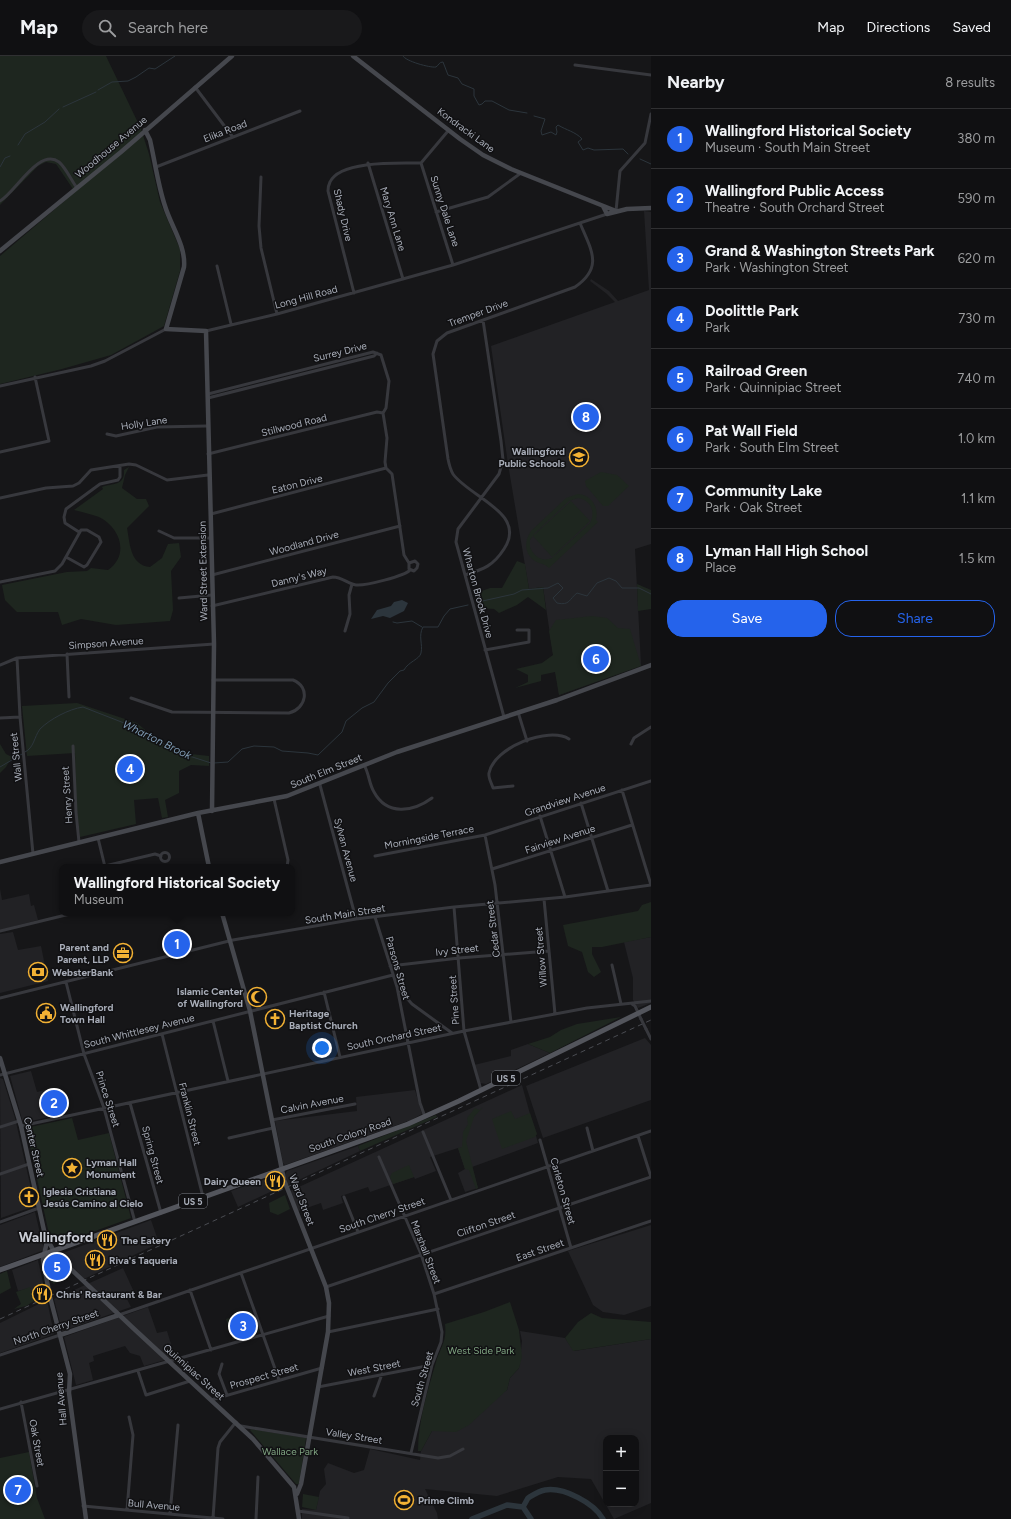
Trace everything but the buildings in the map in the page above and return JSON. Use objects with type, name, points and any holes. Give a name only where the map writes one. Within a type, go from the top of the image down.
[{"type":"main road","name":"Woodhouse Avenue","points":[[0,251],[77,188],[232,56]]},
{"type":"main road","name":"Kondracki Lane","points":[[353,56],[448,130],[483,155],[521,173],[616,211],[633,208],[651,208]]},
{"type":"main road","points":[[145,130],[150,140],[165,206],[182,248],[184,257],[184,267],[166,330]]},
{"type":"main road","points":[[603,206],[607,214]]},
{"type":"main road","name":"Long Hill Road","points":[[607,214],[616,211]]},
{"type":"main road","name":"Long Hill Road","points":[[166,330],[206,331]]},
{"type":"main road","name":"Ward Street Extension","points":[[206,331],[208,475],[211,514],[214,644],[212,811]]},
{"type":"main road","name":"South Elm Street","points":[[0,862],[198,813],[274,799],[320,784],[397,752],[651,666]]},
{"type":"main road","points":[[198,813],[208,864]]},
{"type":"main road","name":"Ward Street","points":[[223,916],[250,1011],[286,1188],[326,1287],[329,1316],[328,1332],[302,1484],[297,1494]]},
{"type":"main road","name":"South Colony Road","points":[[44,1255],[425,1117],[651,1007]]},
{"type":"main road","name":"Center Street","points":[[0,1058],[3,1075],[20,1123],[47,1241],[54,1252]]},
{"type":"main road","name":"Center Street","points":[[44,1255],[47,1241]]},
{"type":"main road","name":"Quinnipiac Street","points":[[54,1252],[168,1361],[241,1426],[293,1485],[297,1494],[299,1519]]},
{"type":"main road","name":"US 5","points":[[0,1270],[44,1255]]},
{"type":"main road","name":"Hall Avenue","points":[[44,1255],[43,1260],[46,1275],[70,1374],[69,1390],[83,1506],[86,1519]]},
{"type":"main road","name":"North Cherry Street","points":[[60,1335],[119,1315]]},
{"type":"street","points":[[575,65],[651,75]]},
{"type":"street","points":[[195,87],[232,136]]},
{"type":"street","name":"Elika Road","points":[[156,167],[232,136],[300,111]]},
{"type":"street","points":[[616,211],[620,171],[645,143],[651,114]]},
{"type":"street","points":[[421,163],[448,130]]},
{"type":"street","points":[[0,201],[34,167],[44,160],[54,160],[59,162],[77,188]]},
{"type":"street","name":"Shady Drive","points":[[354,293],[328,191],[330,181],[340,173],[368,164],[421,163]]},
{"type":"street","name":"Sunny Dale Lane","points":[[421,163],[453,265]]},
{"type":"street","name":"Mary Ann Lane","points":[[368,164],[402,279]]},
{"type":"street","points":[[436,212],[488,197],[521,173]]},
{"type":"street","points":[[261,177],[260,234],[277,314]]},
{"type":"street","name":"Long Hill Road","points":[[206,331],[277,314],[453,265],[607,214]]},
{"type":"street","name":"Tremper Drive","points":[[465,575],[491,565],[503,551],[510,538],[511,530],[506,517],[456,478],[450,468],[433,354],[436,344],[443,336],[575,287],[586,280],[591,271],[594,258],[580,223]]},
{"type":"street","points":[[217,266],[231,324]]},
{"type":"street","name":"Wharton Brook Drive","points":[[483,320],[503,460],[499,474],[463,522],[456,534],[458,551],[504,717]]},
{"type":"street","name":"Long Hill Road","points":[[0,386],[105,361],[166,330]]},
{"type":"street","name":"Surrey Drive","points":[[208,396],[374,356],[377,353],[383,358],[389,381],[386,408],[383,413]]},
{"type":"street","points":[[0,452],[49,441],[35,378]]},
{"type":"street","name":"Stillwood Road","points":[[208,454],[377,412],[383,413]]},
{"type":"street","points":[[383,413],[387,438],[386,468],[392,474],[404,555],[409,563],[408,567],[410,570],[416,570],[418,564],[415,561],[409,563]]},
{"type":"street","name":"Holly Lane","points":[[107,434],[116,436],[157,427],[207,426]]},
{"type":"street","points":[[0,498],[46,488],[73,486],[79,483],[91,470],[120,466],[136,465],[167,480],[208,475]]},
{"type":"street","points":[[79,532],[65,523],[64,517],[66,510],[100,484],[118,480],[120,477],[120,466]]},
{"type":"street","name":"Eaton Drive","points":[[211,514],[386,468]]},
{"type":"street","name":"Woodland Drive","points":[[212,575],[400,526]]},
{"type":"street","points":[[0,582],[54,572],[66,557],[79,532],[87,530],[99,537],[101,542],[87,565],[84,567],[66,557]]},
{"type":"street","points":[[159,531],[174,538],[211,538]]},
{"type":"street","name":"Danny's Way","points":[[212,606],[333,577],[341,578],[352,584],[361,585],[403,574],[410,570]]},
{"type":"street","points":[[346,631],[350,614],[349,595],[352,584]]},
{"type":"street","points":[[179,598],[212,595]]},
{"type":"street","points":[[485,650],[529,642],[529,630],[517,630]]},
{"type":"street","name":"Simpson Avenue","points":[[0,665],[17,658],[214,644]]},
{"type":"street","points":[[67,654],[69,697]]},
{"type":"street","name":"Wall Street","points":[[17,658],[20,717],[33,854]]},
{"type":"street","points":[[130,698],[172,712],[288,713],[301,707],[304,702],[305,695],[298,683],[289,679],[213,680]]},
{"type":"street","points":[[518,712],[527,741]]},
{"type":"street","points":[[0,718],[20,717]]},
{"type":"street","points":[[631,744],[634,738],[651,727]]},
{"type":"street","points":[[513,786],[494,788],[489,774],[495,763],[507,749],[527,741],[556,734],[562,734],[570,739]]},
{"type":"street","name":"Henry Street","points":[[73,746],[76,812],[80,842]]},
{"type":"street","points":[[364,765],[373,791],[382,803],[394,810],[405,810],[424,804],[432,798]]},
{"type":"street","name":"Grandview Avenue","points":[[485,835],[651,781]]},
{"type":"street","name":"Sylvan Avenue","points":[[320,784],[356,919]]},
{"type":"street","points":[[622,790],[651,885]]},
{"type":"street","points":[[274,799],[288,860],[287,864]]},
{"type":"street","points":[[581,803],[608,891]]},
{"type":"street","points":[[540,816],[565,896]]},
{"type":"street","name":"Fairview Avenue","points":[[492,870],[632,824]]},
{"type":"street","name":"Morningside Terrace","points":[[375,856],[485,835]]},
{"type":"street","name":"Cedar Street","points":[[485,835],[498,903],[511,1022]]},
{"type":"street","points":[[98,838],[104,864]]},
{"type":"street","points":[[117,864],[155,854],[161,856]]},
{"type":"street","name":"South Main Street","points":[[0,998],[230,941],[356,919],[651,885]]},
{"type":"street","name":"Willow Street","points":[[544,898],[554,1014]]},
{"type":"street","name":"Pine Street","points":[[454,907],[464,1031],[481,1090]]},
{"type":"street","points":[[0,931],[62,916]]},
{"type":"street","name":"Parsons Street","points":[[375,917],[397,987],[420,1103],[425,1117]]},
{"type":"street","name":"Ivy Street","points":[[390,966],[459,958],[549,951]]},
{"type":"street","points":[[612,964],[621,1004]]},
{"type":"street","name":"South Whittlesey Avenue","points":[[3,1075],[393,975]]},
{"type":"street","name":"Prince Street","points":[[66,982],[84,1054],[104,1108],[135,1222]]},
{"type":"street","points":[[397,987],[412,1004],[452,1033]]},
{"type":"street","points":[[324,992],[340,1057]]},
{"type":"street","name":"South Orchard Street","points":[[0,1127],[130,1103],[452,1033],[554,1014],[651,1001]]},
{"type":"street","points":[[632,1004],[650,1034],[651,1039]]},
{"type":"street","points":[[214,1021],[228,1081]]},
{"type":"street","name":"Franklin Street","points":[[162,1034],[203,1197]]},
{"type":"street","name":"Spring Street","points":[[130,1103],[160,1213]]},
{"type":"street","name":"Calvin Avenue","points":[[272,1120],[355,1104]]},
{"type":"street","points":[[229,1138],[274,1128]]},
{"type":"street","points":[[586,1128],[593,1151]]},
{"type":"street","name":"South Cherry Street","points":[[119,1315],[651,1131]]},
{"type":"street","points":[[423,1132],[451,1200]]},
{"type":"street","points":[[638,1136],[651,1177]]},
{"type":"street","name":"Carleton Street","points":[[540,1140],[571,1248]]},
{"type":"street","name":"Marshall Street","points":[[379,1157],[421,1254],[438,1309]]},
{"type":"street","points":[[0,1174],[29,1164]]},
{"type":"street","name":"Clifton Street","points":[[326,1287],[651,1177]]},
{"type":"street","points":[[344,1197],[358,1232]]},
{"type":"street","points":[[0,1222],[39,1208]]},
{"type":"street","name":"East Street","points":[[434,1294],[651,1221]]},
{"type":"street","points":[[241,1273],[279,1380]]},
{"type":"street","points":[[190,1290],[211,1350]]},
{"type":"street","points":[[328,1332],[438,1309]]},
{"type":"street","name":"South Street","points":[[411,1453],[432,1364],[441,1342],[442,1332],[438,1309]]},
{"type":"street","points":[[0,1409],[329,1316]]},
{"type":"street","name":"North Cherry Street","points":[[0,1356],[60,1335]]},
{"type":"street","points":[[222,1364],[219,1374],[227,1395]]},
{"type":"street","name":"West Street","points":[[318,1387],[432,1364]]},
{"type":"street","name":"Prospect Street","points":[[211,1400],[322,1368]]},
{"type":"street","points":[[138,1371],[146,1395],[190,1381]]},
{"type":"street","points":[[374,1396],[382,1374]]},
{"type":"street","name":"Oak Street","points":[[21,1402],[37,1486]]},
{"type":"street","points":[[127,1510],[133,1435],[129,1417]]},
{"type":"street","points":[[213,1518],[218,1448],[220,1442],[236,1422]]},
{"type":"street","points":[[170,1514],[178,1425]]},
{"type":"street","name":"Valley Street","points":[[241,1426],[438,1458],[450,1456],[463,1449]]},
{"type":"street","points":[[256,1519],[258,1477]]},
{"type":"street","name":"Bull Avenue","points":[[83,1506],[223,1519]]},
{"type":"street","points":[[298,1511],[348,1518]]},
{"type":"shaded area","name":"Wallingford Public Schools","points":[[644,211],[651,212],[651,544],[635,549],[641,665],[559,695],[543,587],[529,589],[508,464],[491,346],[615,302],[590,281],[591,279],[609,291],[618,301],[649,290]]},
{"type":"shaded area","points":[[402,600],[408,603],[404,611],[390,618],[383,616],[371,619],[377,610],[391,606],[394,602]]},
{"type":"shaded area","points":[[0,889],[2,900],[29,894],[31,906],[34,905],[38,920],[0,930]]},
{"type":"shaded area","points":[[13,932],[18,950],[41,946],[48,981],[0,993],[0,934]]},
{"type":"shaded area","points":[[651,937],[651,1003],[638,1008],[633,1000],[633,978],[624,942]]},
{"type":"shaded area","points":[[645,1038],[651,1045],[651,1100],[543,1138],[526,1086]]},
{"type":"shaded area","points":[[528,1044],[550,1053],[486,1084],[480,1083],[474,1065],[511,1056],[511,1050]]},
{"type":"shaded area","points":[[31,1071],[37,1092],[45,1090],[45,1092],[55,1091],[61,1114],[23,1123],[10,1076]]},
{"type":"shaded area","points":[[0,1078],[3,1079],[15,1118],[35,1206],[1,1218]]},
{"type":"shaded area","points":[[522,1085],[538,1143],[472,1167],[478,1188],[465,1192],[458,1173],[465,1169],[458,1148],[430,1157],[436,1171],[415,1179],[414,1177],[370,1192],[368,1187],[341,1196],[343,1203],[323,1210],[321,1203],[298,1211],[290,1191]]},
{"type":"shaded area","points":[[415,1090],[422,1114],[411,1120],[285,1165],[283,1163],[275,1121],[357,1111],[356,1097]]},
{"type":"shaded area","points":[[358,1146],[360,1151],[288,1185],[287,1184],[285,1174],[287,1171]]},
{"type":"shaded area","points":[[280,1174],[283,1186],[238,1207],[231,1191]]},
{"type":"shaded area","points":[[35,1212],[44,1250],[0,1267],[0,1225]]},
{"type":"shaded area","points":[[151,1220],[159,1243],[84,1279],[60,1254]]},
{"type":"shaded area","points":[[651,1225],[651,1306],[624,1315],[603,1312],[593,1305],[568,1251]]},
{"type":"shaded area","points":[[38,1260],[46,1296],[32,1302],[34,1301],[30,1288],[18,1291],[12,1270]]},
{"type":"shaded area","points":[[123,1268],[134,1292],[125,1295],[131,1307],[62,1331],[54,1299]]},
{"type":"shaded area","points":[[47,1300],[54,1334],[0,1353],[0,1323]]},
{"type":"shaded area","points":[[148,1307],[157,1333],[167,1331],[175,1357],[144,1366],[140,1356],[130,1353],[125,1346],[93,1356],[94,1361],[89,1363],[93,1380],[76,1385],[64,1337]]},
{"type":"shaded area","points":[[520,1331],[565,1338],[574,1351],[651,1339],[651,1503],[614,1519],[607,1507],[639,1507],[639,1435],[603,1435],[603,1500],[591,1479],[558,1477],[497,1496],[425,1489],[437,1513],[438,1519],[302,1519],[302,1509],[316,1510],[320,1491],[326,1484],[324,1469],[328,1463],[354,1473],[364,1470],[370,1449],[420,1460],[421,1451],[432,1431],[507,1390],[510,1378],[519,1368],[522,1341]]},
{"type":"green space","points":[[0,56],[106,56],[141,129],[149,154],[160,202],[180,249],[180,271],[164,326],[111,355],[0,384],[0,256],[75,192],[56,164],[46,162],[38,166],[0,205]]},
{"type":"green space","points":[[129,467],[125,475],[122,488],[137,499],[146,499],[149,506],[127,528],[130,547],[135,558],[143,565],[150,567],[162,558],[168,544],[179,543],[181,557],[171,571],[173,610],[170,621],[116,625],[81,619],[62,625],[58,612],[17,612],[5,600],[2,585],[67,572],[87,571],[91,568],[108,570],[115,564],[119,557],[120,542],[112,527],[99,517],[74,510],[103,489],[102,487],[118,483],[123,479],[124,470]]},
{"type":"green space","points":[[601,472],[617,475],[629,486],[608,506],[603,506],[586,486],[585,481]]},
{"type":"green space","points":[[578,494],[590,499],[595,506],[597,515],[596,520],[598,522],[549,568],[531,558],[527,551],[526,543],[531,531],[566,498]],"holes":[[[578,498],[582,499],[591,507],[592,519],[590,523],[552,558],[542,559],[536,556],[530,547],[530,540],[535,533],[569,501]]]},
{"type":"green space","points":[[571,501],[590,521],[552,557],[533,536]]},
{"type":"green space","points":[[517,561],[525,564],[529,589],[543,587],[546,610],[528,597],[517,605],[499,613],[494,609],[480,608],[476,593],[490,588],[502,588]]},
{"type":"green space","points":[[637,584],[651,590],[651,609],[638,611]]},
{"type":"green space","points":[[592,616],[607,618],[618,628],[630,629],[641,666],[559,695],[555,672],[541,675],[541,681],[515,688],[528,682],[528,675],[516,669],[542,663],[553,655],[549,631],[556,620]]},
{"type":"green space","points":[[77,703],[137,723],[164,746],[182,753],[209,756],[209,766],[191,765],[179,771],[179,793],[165,800],[168,817],[162,818],[158,798],[134,800],[136,824],[80,837],[76,802],[75,753],[27,756],[22,706]]},
{"type":"green space","points":[[0,744],[6,754],[12,757],[0,773]]},
{"type":"green space","points":[[651,902],[651,937],[602,947],[592,947],[592,954],[601,972],[594,977],[588,972],[582,952],[568,946],[563,925],[638,911],[642,905]]},
{"type":"green space","points":[[621,1017],[550,1053],[528,1044],[550,1037],[561,1030],[577,1024]]},
{"type":"green space","points":[[483,1107],[474,1117],[466,1141],[478,1188],[476,1189],[469,1170],[465,1169],[458,1148],[462,1147],[463,1132],[468,1124],[467,1118],[475,1108],[479,1110]]},
{"type":"green space","points":[[511,1111],[515,1119],[530,1113],[537,1134],[535,1137],[502,1149],[492,1119]]},
{"type":"green space","points":[[436,1115],[437,1117],[360,1151],[358,1146]]},
{"type":"green space","points":[[72,1118],[78,1140],[109,1133],[131,1218],[62,1243],[54,1241],[49,1234],[26,1128]]},
{"type":"green space","points":[[409,1165],[414,1177],[393,1184],[390,1177],[392,1173]]},
{"type":"green space","points":[[285,1195],[290,1209],[278,1215],[270,1212],[269,1203]]},
{"type":"green space","points":[[52,1256],[71,1275],[54,1284],[51,1282],[47,1259]]},
{"type":"green space","points":[[7,1271],[11,1288],[0,1294],[0,1274]]},
{"type":"green space","points":[[30,1287],[34,1301],[26,1306],[14,1309],[21,1304],[16,1292]]},
{"type":"green space","name":"West Side Park","points":[[510,1302],[519,1330],[522,1357],[519,1368],[510,1378],[507,1390],[469,1425],[456,1432],[432,1431],[421,1451],[418,1451],[418,1440],[422,1417],[436,1362],[444,1340],[445,1324]]},
{"type":"green space","points":[[251,1311],[259,1332],[233,1340],[226,1319]]},
{"type":"green space","points":[[591,1313],[602,1318],[651,1322],[651,1339],[573,1351],[565,1338],[578,1322]]},
{"type":"green space","name":"Wallace Park","points":[[250,1430],[306,1438],[299,1484],[296,1484]]},
{"type":"green space","points":[[29,1452],[37,1498],[45,1519],[0,1519],[0,1458]]},
{"type":"green space","points":[[303,1494],[319,1497],[316,1510],[302,1507]]},
{"type":"waterway","points":[[98,90],[112,82],[128,81],[149,68],[155,69],[175,56]]},
{"type":"waterway","points":[[403,56],[418,64],[429,66],[436,67],[443,62],[448,75],[458,78],[462,84],[474,89],[474,96],[479,105],[485,101],[492,101],[509,110],[527,113]]},
{"type":"waterway","points":[[63,107],[96,92]]},
{"type":"waterway","points":[[18,145],[25,134],[45,122],[59,109]]},
{"type":"waterway","points":[[534,116],[545,119],[541,131],[542,135],[551,132],[556,135],[556,127],[558,125],[580,137],[582,139],[578,142],[583,150],[588,148],[594,150],[623,149],[628,154]]},
{"type":"waterway","points":[[0,167],[5,158],[10,156]]},
{"type":"waterway","points":[[640,159],[651,164]]},
{"type":"waterway","name":"Wharton Brook","points":[[478,602],[514,594],[522,590],[548,588],[558,583],[563,588],[553,598],[557,603],[564,604],[577,593],[587,596],[597,583],[609,578],[616,581],[622,588],[639,588],[651,594]]},
{"type":"waterway","name":"Wharton Brook","points":[[214,763],[228,762],[242,749],[254,746],[274,747],[282,751],[318,755],[342,732],[346,721],[362,708],[374,702],[388,683],[420,655],[421,634],[423,627],[438,627],[450,609],[468,605]]},
{"type":"waterway","points":[[393,622],[397,623],[412,621],[422,627]]},
{"type":"waterway","name":"Wharton Brook","points":[[25,752],[30,748],[38,732],[44,725],[66,712],[83,707],[142,730],[180,753],[211,763]]},
{"type":"waterway","name":"Wharton Brook","points":[[0,767],[22,754]]},
{"type":"waterway","points":[[531,1519],[523,1507],[528,1498],[545,1490],[561,1491],[578,1497],[593,1507],[603,1519]]},
{"type":"waterway","points":[[472,1519],[507,1505],[523,1507]]},
{"type":"railway","points":[[0,1319],[651,1020]]},
{"type":"place","name":"Lyman Hall High School","points":[[586,417]]},
{"type":"place","name":"Wallingford Public Schools","points":[[579,457]]},
{"type":"place","name":"Pat Wall Field","points":[[596,659]]},
{"type":"place","name":"Doolittle Park","points":[[130,769]]},
{"type":"place","name":"Wallingford Historical Society","points":[[177,944]]},
{"type":"place","name":"Parent and Parent, LLP","points":[[123,953]]},
{"type":"place","name":"WebsterBank","points":[[38,972]]},
{"type":"place","name":"Islamic Center of Wallingford","points":[[257,997]]},
{"type":"place","name":"Wallingford Town Hall","points":[[46,1013]]},
{"type":"place","name":"Heritage Baptist Church","points":[[275,1019]]},
{"type":"place","name":"Wallingford Public Access","points":[[54,1103]]},
{"type":"place","name":"Lyman Hall Monument","points":[[72,1168]]},
{"type":"place","name":"Dairy Queen","points":[[275,1181]]},
{"type":"place","name":"Iglesia Cristiana Jesús Camino al Cielo","points":[[29,1197]]},
{"type":"place","name":"The Eatery","points":[[107,1240]]},
{"type":"place","name":"Riva's Taqueria","points":[[95,1260]]},
{"type":"place","name":"Railroad Green","points":[[57,1267]]},
{"type":"place","name":"Chris' Restaurant & Bar","points":[[42,1294]]},
{"type":"place","name":"Grand & Washington Streets Park","points":[[243,1326]]},
{"type":"place","name":"Community Lake","points":[[18,1490]]},
{"type":"place","name":"Prime Climb","points":[[404,1500]]},
{"type":"district","name":"Wallingford","points":[[56,1237]]}]
